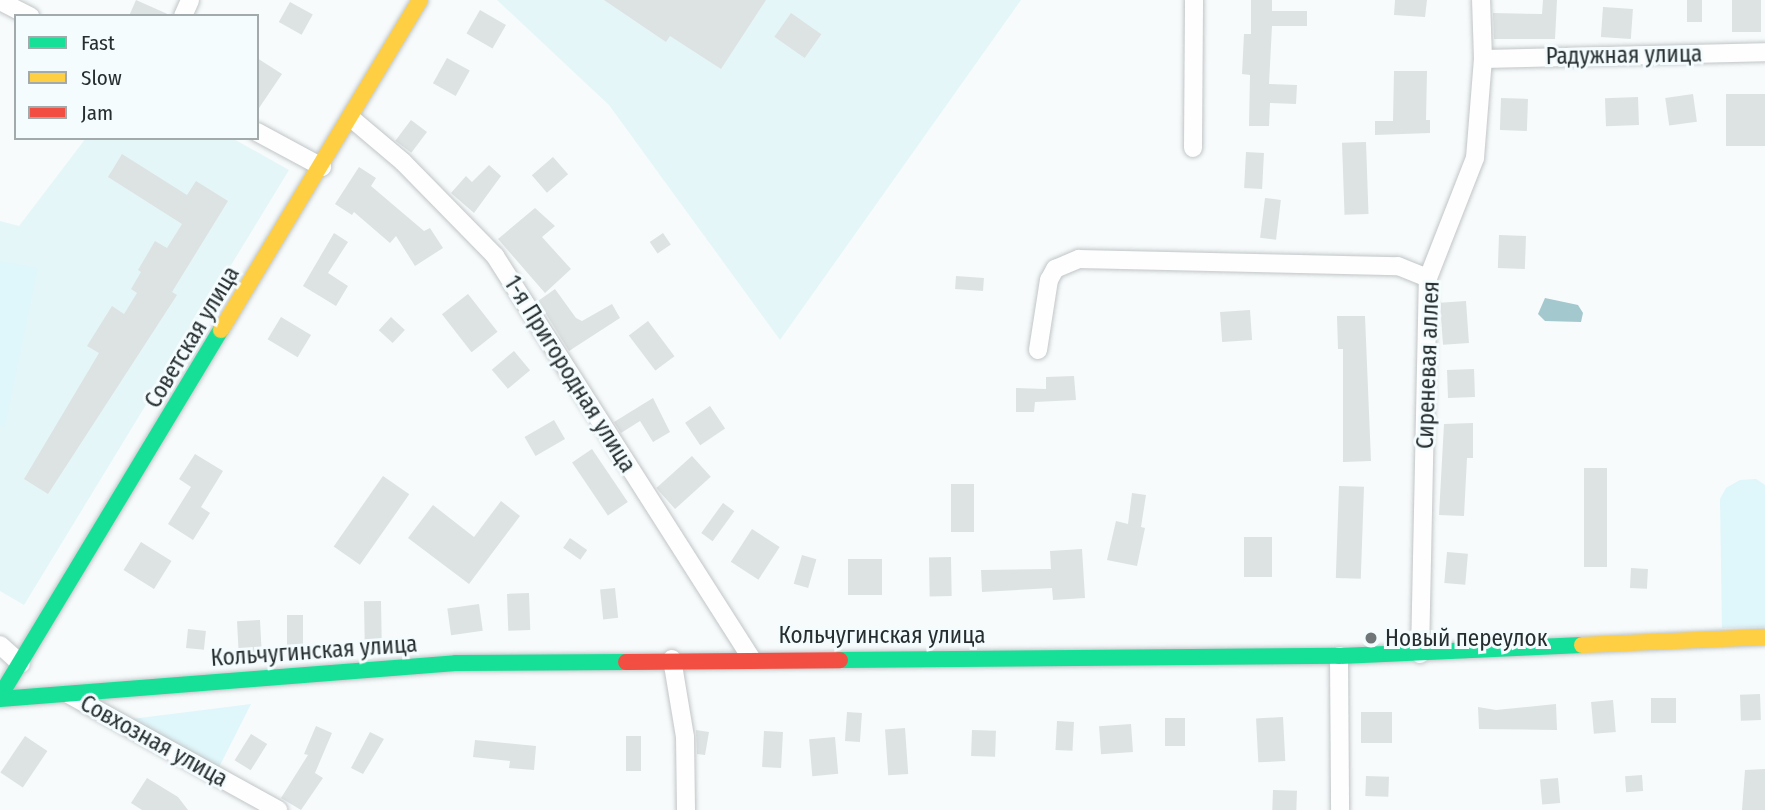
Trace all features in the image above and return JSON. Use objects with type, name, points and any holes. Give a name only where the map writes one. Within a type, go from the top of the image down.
[{"type":"main road","name":"Советская улица","points":[[0,698],[322,167],[420,0]]},
{"type":"main road","name":"Кольчугинская улица","points":[[0,698],[456,663],[673,659],[1339,656],[1765,637]]},
{"type":"street","points":[[1193,148],[1194,0]]},
{"type":"street","name":"Сиреневая аллея","points":[[1420,654],[1428,278],[1475,158],[1483,59],[1482,0]]},
{"type":"street","points":[[0,1],[26,14]]},
{"type":"street","name":"Радужная улица","points":[[1483,59],[1765,52]]},
{"type":"street","name":"1-я Пригородная улица","points":[[351,118],[403,162],[495,256],[752,659]]},
{"type":"street","points":[[259,133],[322,167]]},
{"type":"street","points":[[1038,350],[1049,280],[1055,269],[1079,260],[1398,265],[1428,278]]},
{"type":"street","points":[[0,645],[21,664]]},
{"type":"street","points":[[1339,656],[1340,810]]},
{"type":"street","points":[[673,659],[685,737],[686,810]]},
{"type":"street","name":"Совхозная улица","points":[[67,693],[278,810]]},
{"type":"shaded area","points":[[497,0],[1021,0],[780,340],[609,105]]},
{"type":"shaded area","points":[[84,140],[236,140],[289,170],[24,605],[0,591],[0,221],[19,226]]},
{"type":"shaded area","points":[[0,261],[38,268],[5,427],[0,426]]},
{"type":"shaded area","points":[[1545,298],[1578,305],[1583,313],[1581,322],[1545,321],[1538,314]]},
{"type":"shaded area","points":[[1756,479],[1765,485],[1765,627],[1722,628],[1720,499],[1726,488],[1740,480]]},
{"type":"shaded area","points":[[251,704],[218,769],[124,720]]},
{"type":"building","points":[[136,0],[168,14],[130,14]]},
{"type":"building","points":[[604,0],[766,0],[721,69],[670,36],[666,42]]},
{"type":"building","points":[[1251,0],[1272,0],[1272,11],[1307,11],[1307,26],[1272,26],[1269,84],[1297,85],[1296,104],[1270,103],[1269,126],[1249,126],[1250,75],[1242,74],[1244,34],[1251,34]]},
{"type":"building","points":[[1395,0],[1427,0],[1425,17],[1394,15]]},
{"type":"building","points":[[1543,0],[1557,0],[1555,39],[1494,39],[1493,13],[1542,14]]},
{"type":"building","points":[[1687,0],[1702,0],[1702,22],[1687,22]]},
{"type":"building","points":[[1732,0],[1761,0],[1761,32],[1732,32]]},
{"type":"building","points":[[290,2],[313,15],[302,35],[279,22]]},
{"type":"building","points":[[1603,7],[1633,9],[1631,39],[1601,37]]},
{"type":"building","points":[[480,10],[506,25],[492,48],[466,33]]},
{"type":"building","points":[[791,13],[821,34],[805,58],[774,37]]},
{"type":"building","points":[[447,58],[470,71],[456,96],[433,83]]},
{"type":"building","points":[[259,59],[282,74],[259,108]]},
{"type":"building","points":[[1394,71],[1427,71],[1426,120],[1430,120],[1430,133],[1375,135],[1375,121],[1393,121]]},
{"type":"building","points":[[1693,94],[1697,122],[1669,126],[1665,98]]},
{"type":"building","points":[[1726,94],[1765,94],[1765,146],[1726,146]]},
{"type":"building","points":[[1638,97],[1639,125],[1606,126],[1605,98]]},
{"type":"building","points":[[1501,98],[1528,99],[1527,131],[1500,130]]},
{"type":"building","points":[[411,120],[427,132],[411,153],[395,141]]},
{"type":"building","points":[[1366,142],[1369,214],[1345,215],[1342,143]]},
{"type":"building","points":[[1246,152],[1264,153],[1262,189],[1244,188]]},
{"type":"building","points":[[122,154],[187,195],[196,181],[228,201],[172,292],[177,295],[48,494],[24,479],[99,353],[87,346],[112,306],[124,314],[137,293],[131,289],[141,272],[138,270],[155,241],[167,248],[182,224],[108,177]]},
{"type":"building","points":[[553,157],[568,174],[547,193],[532,175]]},
{"type":"building","points":[[489,165],[501,176],[474,213],[451,193],[466,176],[472,182]]},
{"type":"building","points":[[359,167],[376,178],[371,186],[424,231],[430,228],[443,248],[415,266],[396,236],[390,243],[354,212],[352,215],[335,204]]},
{"type":"building","points":[[1265,198],[1281,200],[1276,240],[1260,238]]},
{"type":"building","points":[[535,208],[555,226],[542,237],[571,269],[545,293],[498,239]]},
{"type":"building","points":[[334,233],[348,242],[328,273],[348,286],[336,306],[303,286]]},
{"type":"building","points":[[663,233],[671,245],[658,254],[650,242]]},
{"type":"building","points":[[1499,235],[1526,236],[1525,269],[1498,268]]},
{"type":"building","points":[[956,276],[984,278],[983,291],[955,289]]},
{"type":"building","points":[[555,289],[576,318],[582,321],[612,304],[620,318],[569,351],[538,301]]},
{"type":"building","points":[[468,294],[498,332],[472,352],[442,314]]},
{"type":"building","points":[[1466,301],[1469,343],[1443,345],[1440,303]]},
{"type":"building","points":[[1250,310],[1252,340],[1222,342],[1220,312]]},
{"type":"building","points":[[1337,316],[1365,316],[1371,461],[1343,462],[1343,349],[1338,349]]},
{"type":"building","points":[[281,317],[311,335],[298,357],[268,339]]},
{"type":"building","points":[[391,317],[405,330],[393,343],[379,330]]},
{"type":"building","points":[[648,321],[674,356],[655,371],[629,335]]},
{"type":"building","points":[[514,351],[530,370],[508,389],[492,370]]},
{"type":"building","points":[[1474,369],[1475,397],[1448,398],[1447,370]]},
{"type":"building","points":[[1074,376],[1076,400],[1035,402],[1034,412],[1016,412],[1016,388],[1046,389],[1046,377]]},
{"type":"building","points":[[653,398],[670,432],[653,442],[640,421],[621,433],[614,422]]},
{"type":"building","points":[[710,406],[725,428],[700,445],[685,423]]},
{"type":"building","points":[[554,420],[565,439],[536,456],[525,437]]},
{"type":"building","points":[[1473,423],[1473,458],[1467,458],[1464,516],[1439,515],[1444,424]]},
{"type":"building","points":[[592,449],[628,502],[608,515],[572,462]]},
{"type":"building","points":[[195,454],[223,471],[201,507],[210,513],[193,540],[168,524],[191,487],[179,479]]},
{"type":"building","points":[[692,456],[711,477],[675,509],[656,488]]},
{"type":"building","points":[[1584,468],[1607,468],[1607,567],[1584,567]]},
{"type":"building","points":[[383,476],[409,494],[360,565],[334,546]]},
{"type":"building","points":[[951,484],[974,484],[974,532],[951,532]]},
{"type":"building","points":[[1339,486],[1364,487],[1361,579],[1336,578]]},
{"type":"building","points":[[1132,493],[1146,495],[1141,527],[1145,528],[1137,566],[1107,560],[1116,521],[1128,524]]},
{"type":"building","points":[[501,501],[520,516],[469,584],[408,538],[433,505],[474,537]]},
{"type":"building","points":[[723,503],[734,511],[713,541],[701,533]]},
{"type":"building","points":[[752,529],[780,547],[758,580],[731,562]]},
{"type":"building","points":[[1244,537],[1272,537],[1272,577],[1244,577]]},
{"type":"building","points":[[570,538],[587,550],[580,560],[563,548]]},
{"type":"building","points":[[141,542],[172,561],[154,589],[124,570]]},
{"type":"building","points":[[1082,549],[1085,598],[1053,600],[1052,588],[982,592],[981,570],[1051,569],[1050,551]]},
{"type":"building","points":[[1447,552],[1468,554],[1465,585],[1444,583]]},
{"type":"building","points":[[802,555],[816,559],[808,588],[794,584]]},
{"type":"building","points":[[929,557],[951,557],[952,596],[930,596]]},
{"type":"building","points":[[848,559],[882,559],[882,595],[848,595]]},
{"type":"building","points":[[1631,568],[1648,569],[1647,589],[1630,588]]},
{"type":"building","points":[[615,588],[618,618],[603,619],[600,590]]},
{"type":"building","points":[[529,593],[530,630],[508,631],[507,594]]},
{"type":"building","points":[[364,601],[381,601],[382,640],[365,640]]},
{"type":"building","points":[[479,604],[483,631],[451,635],[447,608]]},
{"type":"building","points":[[287,615],[303,615],[303,647],[287,647]]},
{"type":"building","points":[[260,620],[262,653],[239,654],[237,621]]},
{"type":"building","points":[[188,629],[206,631],[204,650],[186,648]]},
{"type":"building","points":[[1760,694],[1761,720],[1741,721],[1740,695]]},
{"type":"building","points":[[1651,698],[1676,698],[1676,723],[1651,723]]},
{"type":"building","points":[[1613,700],[1616,732],[1594,734],[1591,702]]},
{"type":"building","points":[[1556,704],[1557,730],[1479,729],[1478,707],[1496,710]]},
{"type":"building","points":[[847,712],[862,713],[860,742],[845,741]]},
{"type":"building","points":[[1361,712],[1392,712],[1392,743],[1361,743]]},
{"type":"building","points":[[1283,717],[1285,761],[1258,762],[1256,718]]},
{"type":"building","points":[[1165,718],[1185,718],[1185,746],[1165,746]]},
{"type":"building","points":[[1057,721],[1074,722],[1072,751],[1055,750]]},
{"type":"building","points":[[1131,724],[1133,752],[1101,754],[1099,726]]},
{"type":"building","points":[[316,726],[332,733],[315,773],[323,778],[301,810],[281,798],[308,755],[304,754]]},
{"type":"building","points":[[905,728],[908,774],[888,775],[885,729]]},
{"type":"building","points":[[696,730],[709,732],[705,755],[697,754]]},
{"type":"building","points":[[972,730],[996,731],[995,757],[971,756]]},
{"type":"building","points":[[764,731],[783,732],[781,768],[762,767]]},
{"type":"building","points":[[370,732],[384,739],[363,774],[351,768]]},
{"type":"building","points":[[251,734],[267,744],[251,770],[235,760]]},
{"type":"building","points":[[25,736],[47,751],[23,788],[0,772]]},
{"type":"building","points":[[626,736],[641,736],[641,771],[626,771]]},
{"type":"building","points":[[835,737],[838,774],[812,776],[809,739]]},
{"type":"building","points":[[475,740],[536,746],[534,770],[509,768],[510,761],[473,757]]},
{"type":"building","points":[[1765,769],[1765,810],[1742,810],[1745,770]]},
{"type":"building","points":[[1642,775],[1643,791],[1626,792],[1625,776]]},
{"type":"building","points":[[1366,776],[1389,777],[1388,797],[1365,796]]},
{"type":"building","points":[[147,778],[178,797],[188,810],[142,810],[131,803]]},
{"type":"building","points":[[1558,778],[1560,803],[1542,804],[1540,780]]},
{"type":"building","points":[[1273,790],[1297,791],[1296,810],[1272,810]]},
{"type":"traffic: fast","points":[[0,696],[221,330]]},
{"type":"traffic: fast","points":[[840,660],[1339,656],[1582,645]]},
{"type":"traffic: fast","points":[[0,699],[456,663],[626,662]]},
{"type":"traffic: slow","points":[[221,330],[420,0]]},
{"type":"traffic: slow","points":[[1582,645],[1765,637]]},
{"type":"traffic: jam","points":[[626,662],[840,660]]},
{"type":"place","name":"Новый переулок","points":[[1371,638]]}]
